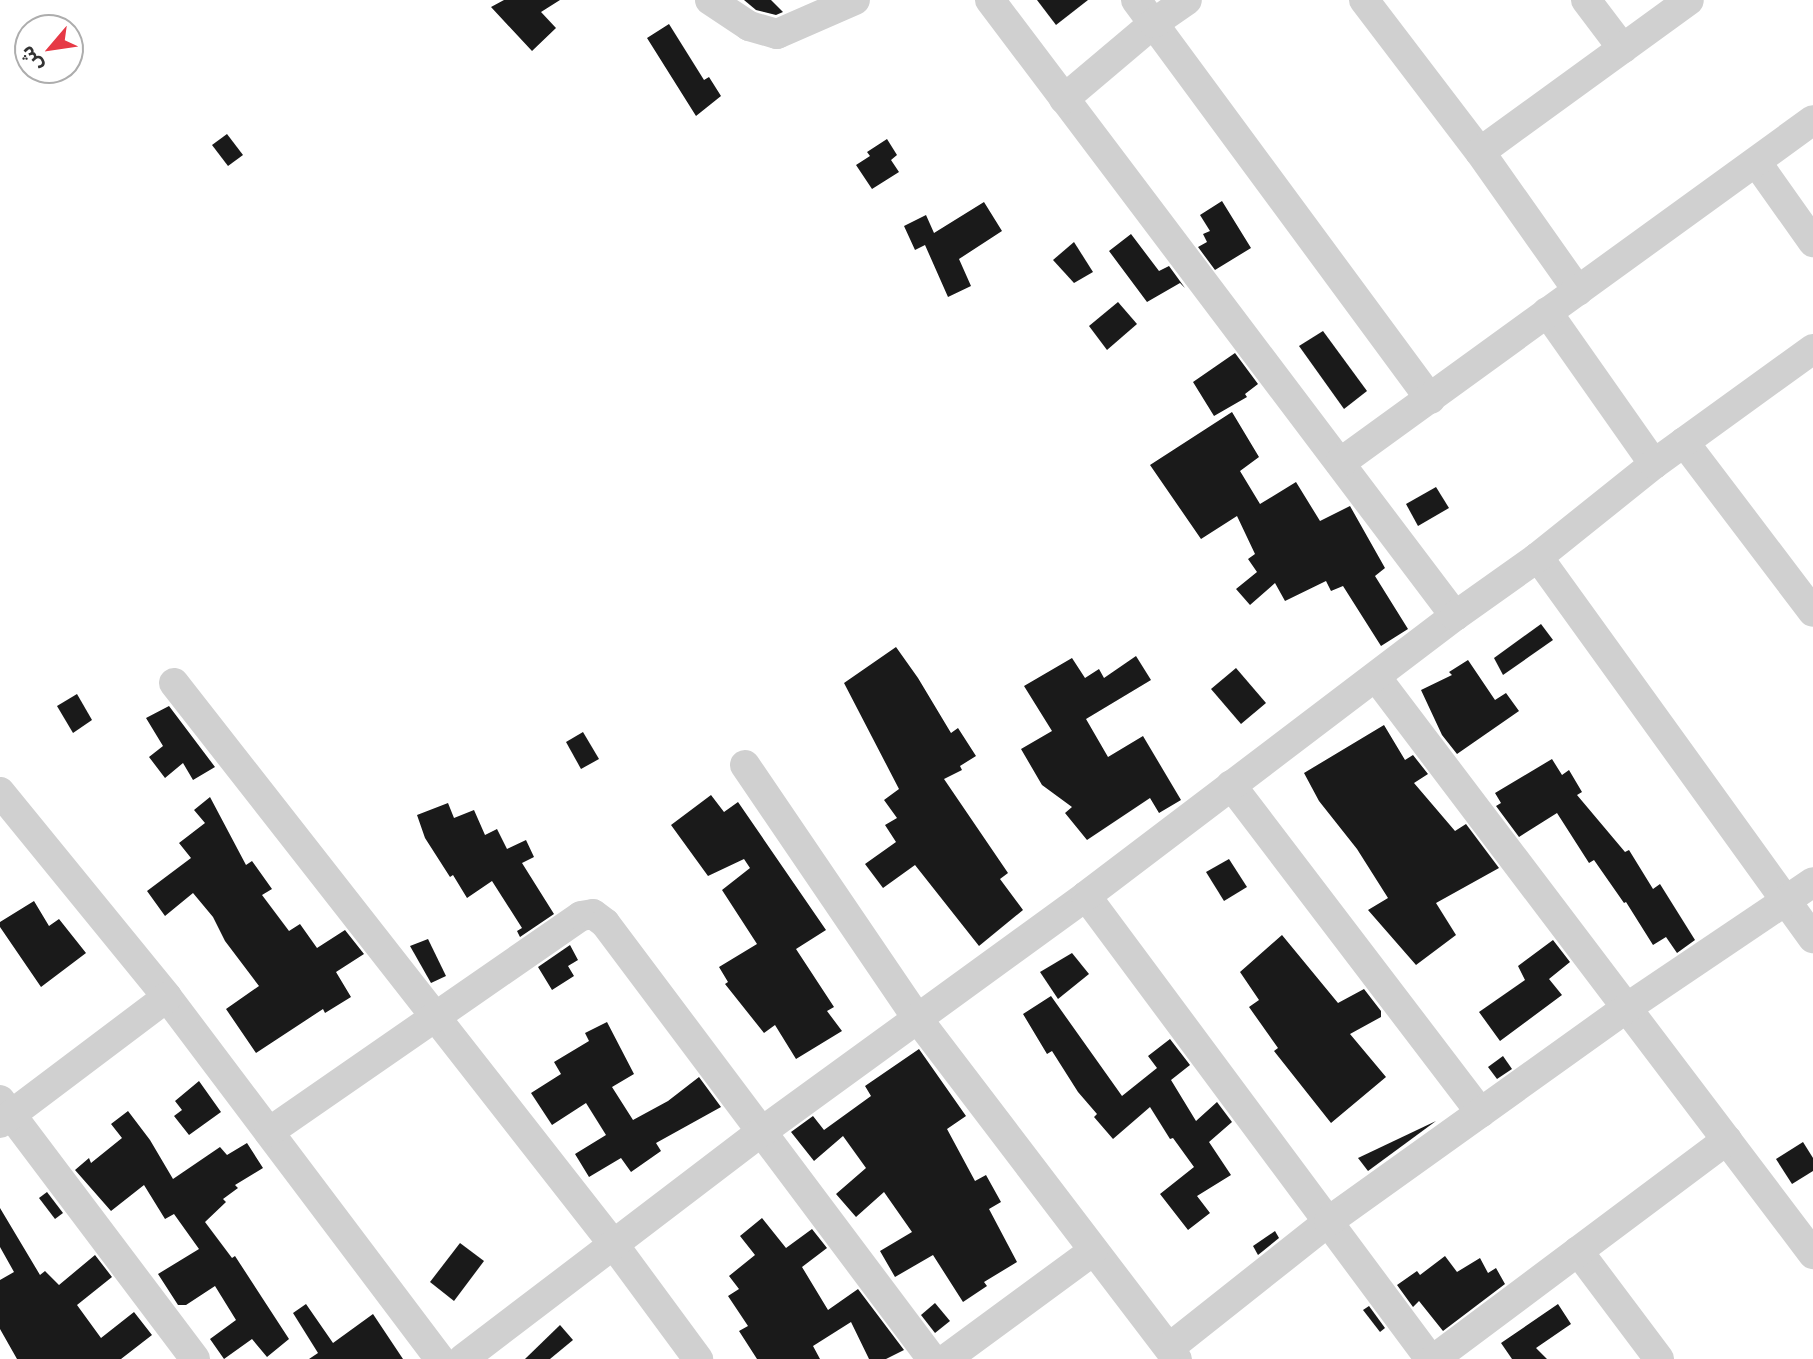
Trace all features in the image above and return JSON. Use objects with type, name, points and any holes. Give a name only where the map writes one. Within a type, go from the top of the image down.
[{"type":"street","points":[[710,0],[749,26],[777,34],[855,0]]},
{"type":"street","points":[[990,0],[1455,616]]},
{"type":"street","points":[[1064,99],[1145,12],[1187,0]]},
{"type":"street","points":[[1364,0],[1480,152],[1578,291]]},
{"type":"street","points":[[1586,0],[1623,49]]},
{"type":"street","points":[[1480,152],[1689,0]]},
{"type":"street","points":[[1145,12],[1430,399]]},
{"type":"street","points":[[1340,463],[1813,120]]},
{"type":"street","points":[[1757,163],[1813,242]]},
{"type":"street","points":[[1547,313],[1654,464]]},
{"type":"street","points":[[463,1359],[760,1133],[1086,896],[1455,616],[1538,557],[1654,464],[1813,349]]},
{"type":"street","points":[[1684,442],[1810,601]]},
{"type":"street","points":[[1538,557],[1813,938]]},
{"type":"street","points":[[1376,677],[1813,1254]]},
{"type":"street","points":[[174,683],[614,1245],[698,1359]]},
{"type":"street","points":[[745,765],[917,1018],[1173,1354],[1329,1221],[1628,1007],[1813,882]]},
{"type":"street","points":[[1231,785],[1481,1113]]},
{"type":"street","points":[[0,792],[167,997],[440,1359]]},
{"type":"street","points":[[1086,896],[1432,1359],[1727,1140]]},
{"type":"street","points":[[268,1132],[581,916],[593,914],[605,923],[932,1359]]},
{"type":"street","points":[[167,997],[4,1113],[195,1359]]},
{"type":"street","points":[[946,1359],[1093,1251]]},
{"type":"street","points":[[1578,1251],[1659,1359]]},
{"type":"building","points":[[504,0],[560,0],[541,12],[556,28],[532,51],[491,7]]},
{"type":"building","points":[[744,0],[771,0],[783,12],[776,15],[756,10]]},
{"type":"building","points":[[1037,0],[1088,0],[1056,25]]},
{"type":"building","points":[[669,24],[704,80],[709,77],[721,96],[696,116],[647,38]]},
{"type":"building","points":[[227,134],[243,155],[228,166],[212,145]]},
{"type":"building","points":[[887,139],[897,155],[891,160],[899,172],[872,189],[856,165],[870,156],[867,152]]},
{"type":"building","points":[[1222,201],[1251,248],[1215,270],[1198,247],[1207,242],[1203,234],[1210,231],[1200,215]]},
{"type":"building","points":[[984,202],[1002,231],[959,259],[971,286],[948,297],[925,245],[915,250],[904,226],[926,215],[934,233]]},
{"type":"building","points":[[1131,234],[1159,271],[1169,266],[1185,288],[1180,283],[1147,302],[1109,251]]},
{"type":"building","points":[[1074,242],[1093,272],[1074,283],[1053,260]]},
{"type":"building","points":[[1118,302],[1137,324],[1107,350],[1089,326]]},
{"type":"building","points":[[1323,331],[1367,391],[1344,409],[1299,346]]},
{"type":"building","points":[[1235,353],[1258,384],[1245,394],[1247,397],[1214,416],[1193,382]]},
{"type":"building","points":[[1232,412],[1259,457],[1240,471],[1260,504],[1296,482],[1320,521],[1350,506],[1385,568],[1375,576],[1408,629],[1381,646],[1343,586],[1331,591],[1326,581],[1285,601],[1275,583],[1250,605],[1236,589],[1257,572],[1248,559],[1255,554],[1237,516],[1201,539],[1150,465]]},
{"type":"building","points":[[1436,487],[1449,508],[1418,526],[1406,504]]},
{"type":"building","points":[[1541,624],[1553,640],[1503,675],[1494,658]]},
{"type":"building","points":[[896,647],[951,733],[958,728],[976,756],[960,766],[962,770],[944,779],[1008,873],[1000,879],[1023,910],[979,946],[915,865],[883,888],[865,864],[896,842],[885,825],[897,818],[884,800],[899,789],[844,683]]},
{"type":"building","points":[[1136,656],[1151,680],[1086,719],[1108,757],[1143,736],[1181,800],[1159,813],[1150,798],[1087,840],[1065,813],[1072,807],[1042,785],[1021,749],[1052,731],[1024,686],[1072,658],[1085,678],[1099,669],[1104,678]]},
{"type":"building","points":[[1468,660],[1495,700],[1506,693],[1519,711],[1457,754],[1442,735],[1421,690],[1452,675],[1449,672]]},
{"type":"building","points":[[1236,668],[1266,703],[1241,724],[1211,689]]},
{"type":"building","points":[[77,694],[92,720],[73,733],[57,706]]},
{"type":"building","points":[[169,706],[215,767],[193,780],[183,763],[165,778],[149,757],[163,746],[146,718]]},
{"type":"building","points":[[1384,725],[1405,760],[1413,755],[1428,774],[1414,783],[1455,831],[1466,824],[1499,868],[1436,903],[1456,935],[1416,965],[1368,910],[1388,898],[1357,849],[1319,801],[1304,773]]},
{"type":"building","points":[[583,732],[599,759],[581,769],[566,742]]},
{"type":"building","points":[[1552,759],[1562,775],[1569,770],[1582,792],[1577,795],[1625,852],[1629,850],[1653,889],[1660,884],[1695,940],[1677,953],[1666,937],[1653,945],[1626,902],[1624,903],[1594,860],[1589,863],[1557,813],[1519,837],[1496,806],[1501,803],[1495,793]]},
{"type":"building","points":[[711,795],[724,812],[738,802],[826,930],[796,949],[834,1007],[827,1011],[842,1031],[796,1059],[775,1025],[764,1033],[725,984],[728,982],[719,967],[757,944],[722,890],[750,868],[744,859],[708,876],[671,825]]},
{"type":"building","points":[[210,797],[246,865],[252,861],[272,889],[262,895],[289,931],[300,924],[317,948],[345,930],[364,954],[336,972],[351,997],[325,1013],[323,1009],[256,1053],[226,1009],[259,986],[225,941],[213,917],[193,893],[165,916],[147,891],[191,858],[179,843],[205,823],[194,810]]},
{"type":"building","points":[[448,803],[454,818],[474,810],[485,835],[497,829],[507,849],[526,840],[534,857],[522,863],[554,914],[520,937],[517,931],[522,928],[492,881],[467,898],[425,838],[417,815]]},
{"type":"building","points":[[1229,859],[1247,887],[1224,901],[1206,872]]},
{"type":"building","points":[[34,901],[49,926],[59,919],[86,953],[41,987],[0,927],[0,922]]},
{"type":"building","points":[[1282,935],[1338,1003],[1364,989],[1381,1011],[1381,1017],[1350,1034],[1386,1077],[1331,1123],[1274,1051],[1278,1048],[1249,1007],[1259,1000],[1240,972]]},
{"type":"building","points":[[428,939],[446,976],[431,983],[410,946]]},
{"type":"building","points":[[1553,940],[1570,962],[1549,979],[1562,995],[1500,1041],[1479,1012],[1525,980],[1518,966]]},
{"type":"building","points":[[570,945],[578,960],[568,966],[574,976],[552,990],[538,967]]},
{"type":"building","points":[[1072,953],[1089,974],[1058,999],[1040,972]]},
{"type":"building","points":[[1051,996],[1122,1096],[1157,1068],[1148,1056],[1170,1039],[1190,1065],[1171,1080],[1196,1121],[1217,1102],[1232,1122],[1209,1142],[1231,1175],[1197,1196],[1210,1213],[1188,1230],[1160,1194],[1194,1167],[1173,1138],[1170,1139],[1150,1107],[1113,1139],[1094,1117],[1097,1114],[1078,1092],[1052,1051],[1047,1054],[1023,1014]]},
{"type":"building","points":[[607,1022],[634,1074],[612,1087],[633,1120],[668,1101],[699,1077],[721,1107],[656,1143],[661,1151],[631,1172],[621,1158],[589,1177],[575,1154],[606,1135],[586,1103],[552,1125],[531,1093],[561,1074],[554,1062],[589,1041],[585,1033]]},
{"type":"building","points":[[919,1049],[966,1116],[947,1129],[975,1181],[986,1175],[1001,1202],[989,1209],[1017,1262],[984,1282],[987,1286],[963,1302],[933,1255],[895,1277],[880,1251],[912,1232],[884,1192],[856,1217],[836,1194],[866,1168],[843,1136],[814,1161],[791,1132],[813,1116],[824,1130],[871,1096],[865,1086]]},
{"type":"building","points":[[1503,1056],[1512,1069],[1497,1079],[1488,1067]]},
{"type":"building","points":[[199,1081],[221,1112],[189,1135],[174,1116],[182,1110],[175,1101]]},
{"type":"building","points":[[128,1111],[150,1140],[173,1179],[220,1147],[227,1155],[247,1143],[263,1168],[235,1185],[238,1188],[223,1199],[226,1202],[205,1222],[232,1258],[235,1256],[289,1339],[267,1357],[252,1339],[224,1359],[210,1339],[236,1320],[215,1286],[186,1305],[178,1305],[158,1274],[199,1249],[174,1214],[165,1219],[144,1185],[111,1211],[75,1170],[89,1158],[91,1163],[122,1138],[111,1124]]},
{"type":"building","points":[[1436,1121],[1368,1171],[1358,1158]]},
{"type":"building","points":[[1803,1142],[1813,1158],[1813,1171],[1792,1184],[1776,1159]]},
{"type":"building","points":[[47,1192],[63,1213],[55,1219],[39,1198]]},
{"type":"building","points":[[0,1208],[40,1275],[45,1271],[59,1285],[95,1255],[112,1277],[77,1305],[101,1338],[134,1312],[152,1335],[121,1359],[17,1359],[0,1329],[0,1280],[14,1272],[0,1247]]},
{"type":"building","points":[[762,1218],[786,1248],[812,1229],[827,1248],[802,1267],[828,1310],[858,1289],[904,1350],[886,1359],[869,1359],[851,1322],[813,1346],[820,1359],[757,1359],[739,1331],[748,1326],[728,1296],[739,1289],[729,1276],[755,1255],[740,1236]]},
{"type":"building","points":[[1275,1231],[1279,1238],[1258,1255],[1253,1246]]},
{"type":"building","points":[[460,1243],[484,1261],[454,1301],[430,1282]]},
{"type":"building","points":[[1445,1256],[1457,1272],[1480,1258],[1488,1273],[1496,1268],[1505,1284],[1443,1331],[1419,1301],[1413,1307],[1397,1285],[1417,1271],[1420,1275]]},
{"type":"building","points":[[935,1303],[950,1321],[935,1333],[921,1315]]},
{"type":"building","points":[[306,1304],[333,1343],[373,1314],[403,1359],[309,1359],[318,1353],[293,1313]]},
{"type":"building","points":[[1558,1304],[1571,1324],[1536,1348],[1547,1359],[1512,1359],[1501,1343]]},
{"type":"building","points":[[1369,1306],[1385,1328],[1380,1332],[1363,1310]]},
{"type":"building","points":[[560,1325],[573,1340],[550,1359],[525,1359]]}]
